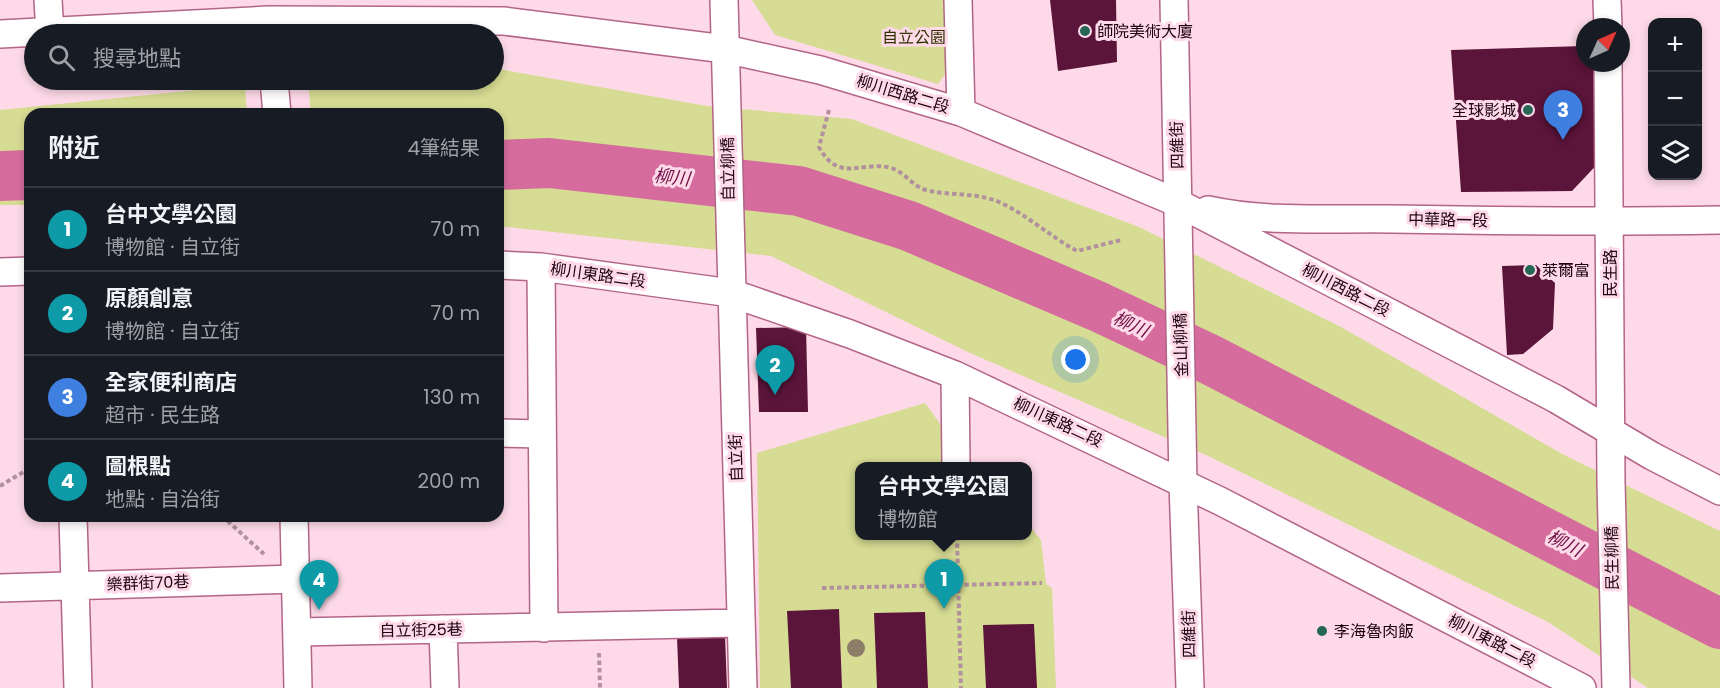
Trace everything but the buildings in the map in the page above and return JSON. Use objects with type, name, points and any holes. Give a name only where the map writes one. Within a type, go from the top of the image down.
[{"type":"street","points":[[48,0],[49,24]]},
{"type":"street","points":[[724,0],[725,49]]},
{"type":"street","points":[[958,0],[961,112]]},
{"type":"street","name":"四維街","points":[[1174,0],[1180,291]]},
{"type":"street","points":[[1607,0],[1608,18]]},
{"type":"street","name":"柳川西路二段","points":[[181,24],[269,18],[503,11],[725,49],[820,70],[961,112],[1178,203],[1611,430],[1652,456],[1720,491]]},
{"type":"street","name":"柳川西路二段","points":[[0,34],[24,34]]},
{"type":"street","name":"自立柳橋","points":[[725,49],[729,227]]},
{"type":"street","name":"民生路","points":[[1608,72],[1611,482]]},
{"type":"street","points":[[275,90],[276,108]]},
{"type":"street","name":"中華路一段","points":[[1178,203],[1230,215],[1286,218],[1610,222],[1720,220]]},
{"type":"street","name":"自立街","points":[[729,227],[743,688]]},
{"type":"street","name":"柳川東路二段","points":[[504,266],[541,267],[731,294],[850,334],[956,375],[1183,483],[1582,688]]},
{"type":"street","points":[[541,267],[544,628]]},
{"type":"street","points":[[0,272],[24,271]]},
{"type":"street","name":"金山柳橋","points":[[1180,291],[1183,400]]},
{"type":"street","points":[[956,375],[956,462]]},
{"type":"street","name":"四維街","points":[[1183,400],[1183,483],[1190,688]]},
{"type":"street","points":[[504,433],[542,434]]},
{"type":"street","name":"民生柳橋","points":[[1611,482],[1616,688]]},
{"type":"street","points":[[73,522],[78,688]]},
{"type":"street","points":[[294,522],[289,579],[297,632],[298,688]]},
{"type":"street","name":"樂群街70巷","points":[[0,588],[289,579]]},
{"type":"street","name":"自立街25巷","points":[[297,632],[741,623]]},
{"type":"street","points":[[443,629],[445,688]]},
{"type":"path","points":[[829,110],[819,147],[824,157],[847,170],[881,165],[900,171],[923,190],[969,195],[999,202],[1077,252],[1121,240]]},
{"type":"path","points":[[0,486],[24,472]]},
{"type":"path","points":[[229,522],[289,579]]},
{"type":"path","points":[[957,540],[961,688]]},
{"type":"path","points":[[822,588],[1042,583]]},
{"type":"path","points":[[598,626],[600,688]]},
{"type":"green space","name":"自立公園","points":[[752,0],[951,0],[953,63],[938,84],[775,35]]},
{"type":"green space","points":[[504,70],[707,106],[852,119],[1139,227],[1341,327],[1564,455],[1720,531],[1720,688],[1648,688],[1548,622],[1206,455],[970,353],[771,256],[504,227],[504,108],[310,108],[309,90],[504,90]]},
{"type":"green space","points":[[196,90],[245,90],[247,108],[24,108],[24,205],[0,205],[0,110]]},
{"type":"green space","points":[[925,403],[941,425],[942,462],[855,462],[855,540],[1032,540],[1032,529],[1041,540],[1046,584],[1052,588],[1056,688],[760,688],[757,453]]},
{"type":"waterway","name":"柳川","points":[[504,165],[549,163],[799,191],[909,226],[1099,307],[1207,358],[1720,624]]},
{"type":"waterway","name":"柳川","points":[[0,176],[24,175]]},
{"type":"place","name":"師院美術大廈","points":[[1085,31]]},
{"type":"place","name":"全球影城","points":[[1528,110]]},
{"type":"place","name":"全家便利商店","points":[[1563,140]]},
{"type":"place","name":"萊爾富","points":[[1530,270]]},
{"type":"place","name":"原顏創意","points":[[775,395]]},
{"type":"place","name":"台中文學公園","points":[[944,609]]},
{"type":"place","name":"圖根點","points":[[319,610]]},
{"type":"place","name":"李海魯肉飯","points":[[1322,631]]}]
